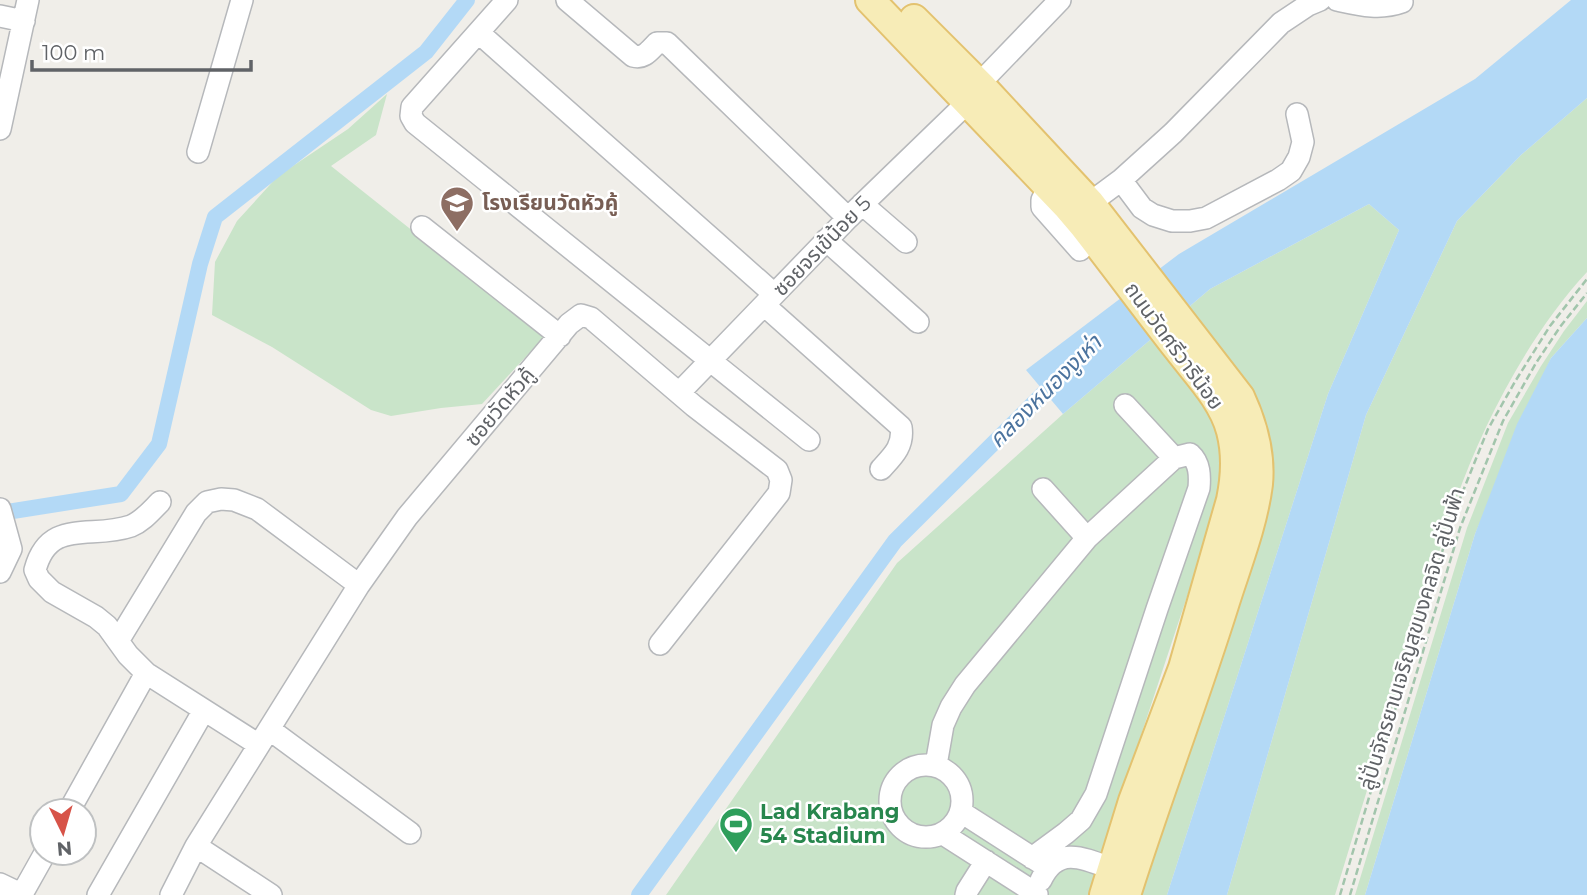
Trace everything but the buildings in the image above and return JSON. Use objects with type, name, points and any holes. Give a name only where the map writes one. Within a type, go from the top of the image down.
[{"type":"main road","name":"ถนนวัดศรีวารีน้อย","points":[[870,0],[973,93],[1088,222],[1213,377],[1240,397],[1251,419],[1259,463],[1258,485],[1249,524],[1203,673],[1126,895]]},
{"type":"main road","name":"ถนนวัดศรีวารีน้อย","points":[[895,0],[1049,187],[1088,222]]},
{"type":"main road","name":"ถนนวัดศรีวารีน้อย","points":[[1108,882],[1133,801],[1183,668],[1236,477],[1236,454],[1213,377]]},
{"type":"street","points":[[0,129],[29,0]]},
{"type":"street","points":[[198,152],[242,0]]},
{"type":"street","points":[[507,0],[412,107],[411,116],[415,123],[809,440]]},
{"type":"street","points":[[567,0],[633,55],[645,55],[657,43],[667,43],[855,211],[906,243]]},
{"type":"street","name":"ซอยจรเข้น้อย 5","points":[[679,393],[973,93],[1060,0]]},
{"type":"street","points":[[1088,222],[1121,180],[1173,133],[1281,23],[1320,0]]},
{"type":"street","points":[[1337,0],[1378,7],[1402,2]]},
{"type":"street","points":[[0,16],[24,21]]},
{"type":"street","points":[[479,33],[769,300],[901,427],[900,446],[881,469]]},
{"type":"street","points":[[1121,180],[1142,208],[1153,215],[1172,221],[1190,222],[1206,218],[1278,180],[1291,170],[1299,157],[1303,142],[1297,114]]},
{"type":"street","points":[[422,227],[560,336]]},
{"type":"street","points":[[826,240],[918,322]]},
{"type":"street","name":"ซอยวัดหัวคู้","points":[[171,895],[196,846],[264,737],[359,585],[407,517],[569,324],[581,315],[591,318],[679,393],[777,470],[781,480],[779,494],[660,644]]},
{"type":"street","points":[[1125,405],[1174,458]]},
{"type":"street","points":[[936,765],[943,725],[965,685],[1087,538],[1174,458],[1190,454],[1195,458],[1200,478],[1199,488],[1096,794],[1081,820],[1039,862],[1037,895],[943,834]]},
{"type":"street","points":[[1043,488],[1087,538]]},
{"type":"street","points":[[118,641],[196,513],[207,502],[234,500],[257,509],[359,585]]},
{"type":"street","points":[[160,502],[134,525],[64,535],[54,539],[43,550],[37,562],[35,570],[39,579],[52,592],[107,626],[128,655],[146,673],[205,710],[264,737],[410,833]]},
{"type":"street","points":[[0,572],[10,552],[2,515]]},
{"type":"street","points":[[77,797],[146,673]]},
{"type":"street","points":[[98,895],[205,710]]},
{"type":"street","points":[[920,765],[936,765],[949,772],[959,783],[963,797],[961,812],[954,824],[943,834],[928,838],[912,835],[899,826],[891,812],[889,797],[894,782],[905,770],[920,765]]},
{"type":"street","points":[[961,812],[1039,862],[1073,857],[1087,859],[1108,882]]},
{"type":"street","points":[[196,846],[271,895]]},
{"type":"street","points":[[967,895],[986,862]]},
{"type":"street","points":[[0,884],[23,895],[38,867]]},
{"type":"path","points":[[1340,895],[1459,501],[1488,429],[1516,380],[1550,326],[1587,279]]},
{"type":"path","name":"ลู่ปั่นจักรยานเจริญสุขมงคลจิต ลู่ปั่นฟ้า","points":[[1350,895],[1460,528],[1503,421],[1536,363],[1587,293]]},
{"type":"green space","points":[[387,94],[376,135],[331,166],[545,336],[482,404],[391,416],[371,410],[272,347],[212,315],[215,262],[237,221],[278,176],[348,129]]},
{"type":"green space","points":[[1587,98],[1587,272],[1566,296],[1528,350],[1495,410],[1467,471],[1445,534],[1335,895],[1227,895],[1366,415],[1457,221],[1521,155]]},
{"type":"green space","points":[[1369,204],[1399,230],[1328,394],[1167,895],[1136,895],[1268,465],[1213,418],[1227,476],[1088,895],[666,895],[897,563],[1063,414],[1210,289]]},
{"type":"green space","points":[[1587,301],[1587,318],[1551,358],[1475,534],[1365,895],[1355,895],[1467,528],[1508,423],[1541,366]]},
{"type":"water","points":[[1571,0],[1587,0],[1587,98],[1521,155],[1457,221],[1366,415],[1227,895],[1167,895],[1328,394],[1399,230],[1369,204],[1210,289],[1063,414],[1026,370],[1179,254],[1475,79]]},
{"type":"water","points":[[1587,318],[1587,895],[1365,895],[1475,534],[1517,424],[1551,358]]},
{"type":"waterway","points":[[0,513],[121,494],[159,444],[200,264],[215,217],[426,52],[467,0]]},
{"type":"waterway","name":"คลองหนองงูเห่า","points":[[639,895],[895,541],[1058,379]]},
{"type":"place","name":"โรงเรียนวัดหัวคู้","points":[[457,233]]},
{"type":"place","name":"Lad Krabang 54 Stadium","points":[[736,854]]}]
